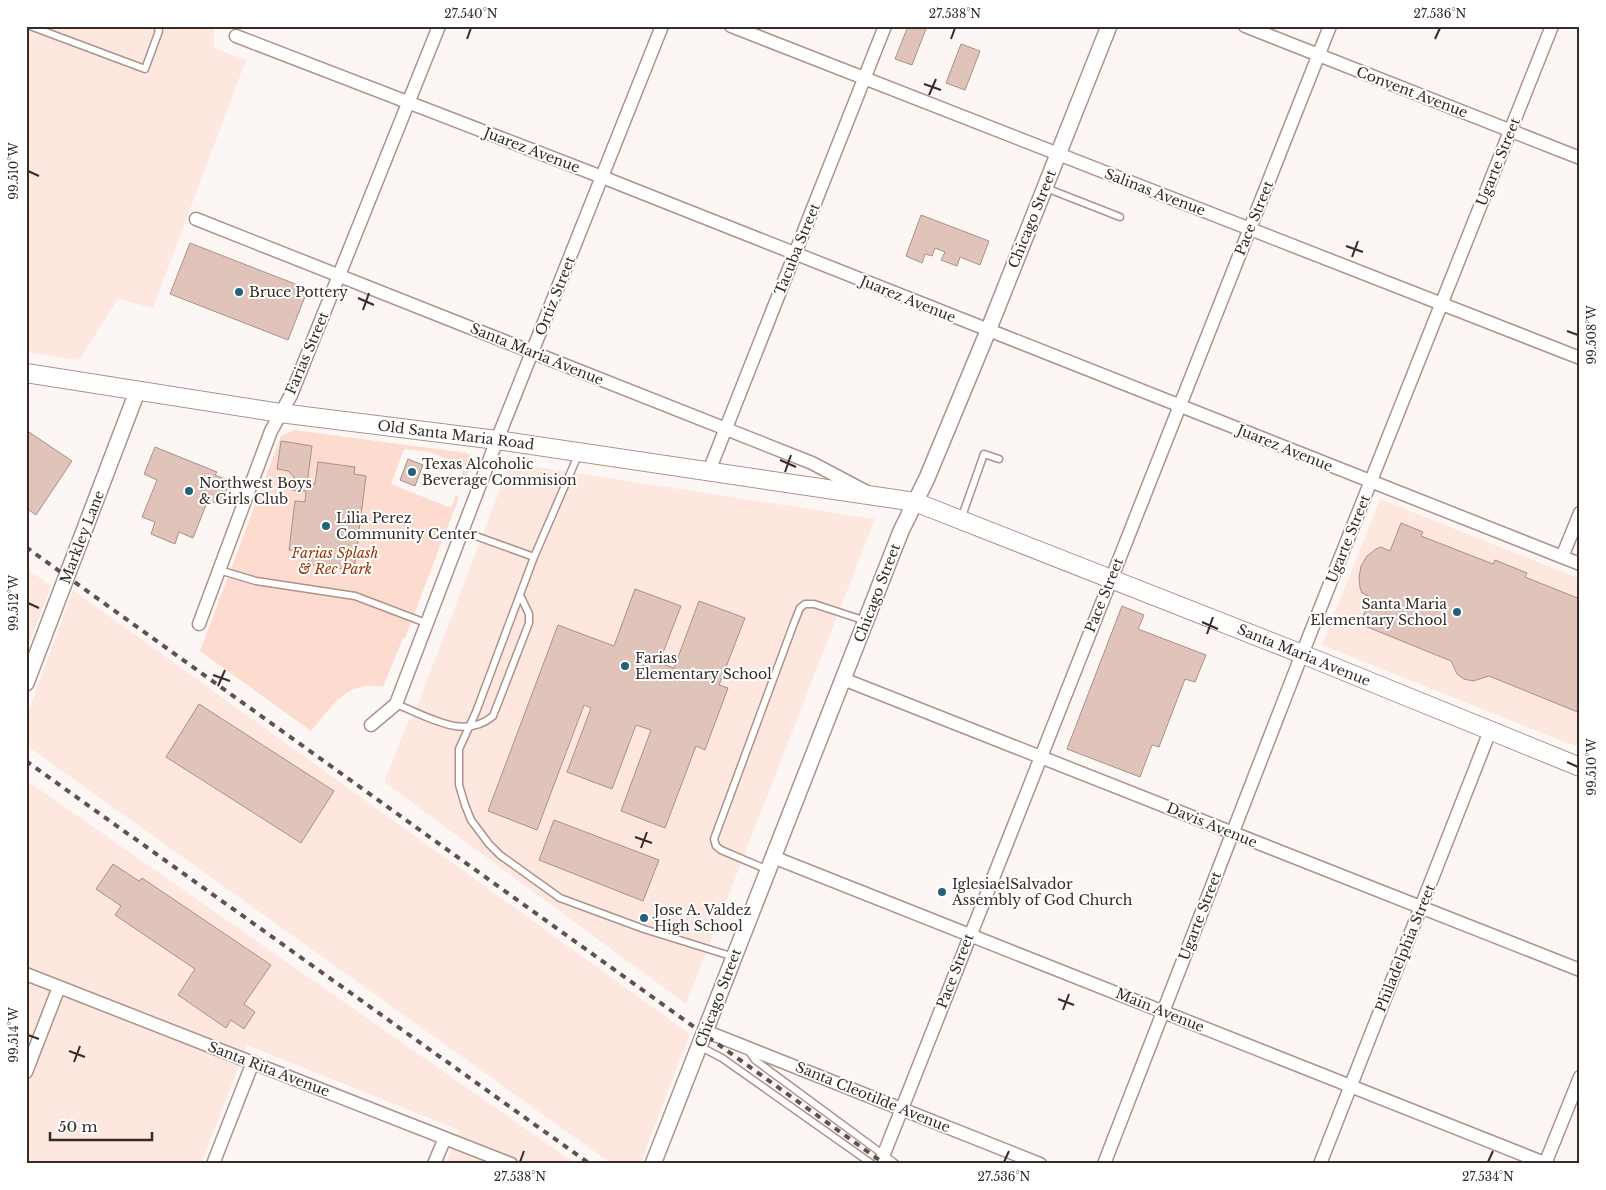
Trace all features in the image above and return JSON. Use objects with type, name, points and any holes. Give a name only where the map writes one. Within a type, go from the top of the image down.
[{"type":"main road","name":"Old Santa Maria Road","points":[[26,373],[137,392],[280,413],[497,440],[915,502]]},
{"type":"main road","name":"Santa Maria Avenue","points":[[915,502],[1302,654],[1580,767]]},
{"type":"street","name":"Farias Street","points":[[199,624],[271,431],[291,395],[439,26]]},
{"type":"street","name":"Ortiz Street","points":[[396,704],[497,440],[662,26]]},
{"type":"street","name":"Salinas Avenue","points":[[731,26],[1580,358]]},
{"type":"street","name":"Tacuba Street","points":[[709,471],[885,26]]},
{"type":"street","name":"Chicago Street","points":[[653,1164],[901,531],[988,331],[1109,26]]},
{"type":"street","name":"Convent Avenue","points":[[1245,26],[1580,158]]},
{"type":"street","name":"Pace Street","points":[[881,1159],[1330,26]]},
{"type":"street","name":"Ugarte Street","points":[[1104,1164],[1302,654],[1552,26]]},
{"type":"street","name":"Juarez Avenue","points":[[238,31],[408,102],[1580,564]]},
{"type":"street","name":"Santa Maria Avenue","points":[[196,219],[812,463],[874,496]]},
{"type":"street","name":"Markley Lane","points":[[26,682],[137,392]]},
{"type":"street","points":[[1562,557],[1580,513]]},
{"type":"street","name":"Davis Avenue","points":[[843,678],[1580,970]]},
{"type":"street","points":[[371,724],[396,704]]},
{"type":"street","name":"Philadelphia Street","points":[[1320,1164],[1490,731]]},
{"type":"street","name":"Main Avenue","points":[[770,863],[970,935],[1546,1164]]},
{"type":"street","name":"Santa Rita Avenue","points":[[26,974],[512,1164]]},
{"type":"street","points":[[26,1072],[59,987]]},
{"type":"street","name":"Santa Cleotilde Avenue","points":[[705,1031],[1040,1164]]},
{"type":"street","points":[[213,1164],[253,1062]]},
{"type":"street","points":[[1546,1164],[1580,1077]]},
{"type":"street","points":[[434,1164],[444,1138]]},
{"type":"lane","points":[[30,26],[145,69],[159,31],[157,26]]},
{"type":"lane","points":[[1044,188],[1120,217]]},
{"type":"lane","points":[[580,452],[534,557],[476,712],[459,749],[459,785],[471,820],[489,844],[500,855],[560,898],[644,929],[734,957]]},
{"type":"lane","points":[[960,520],[984,454],[999,459]]},
{"type":"lane","points":[[462,531],[534,557]]},
{"type":"lane","points":[[219,570],[256,581],[355,596],[426,623]]},
{"type":"lane","points":[[396,704],[467,729],[483,725],[494,716],[529,623],[529,614],[520,595]]},
{"type":"lane","points":[[770,863],[721,850],[716,846],[714,839],[794,623],[800,608],[805,604],[814,604],[866,621]]},
{"type":"lane","points":[[699,1046],[722,1058],[872,1164]]},
{"type":"lane","points":[[746,1047],[755,1060],[881,1159],[896,1164]]},
{"type":"shaded area","points":[[26,26],[214,26],[214,48],[246,60],[153,308],[118,299],[79,360],[26,352]]},
{"type":"shaded area","name":"Farias Elementary School","points":[[510,463],[875,519],[686,1004],[384,782],[409,719],[412,720]]},
{"type":"shaded area","name":"Santa Maria Elementary School","points":[[1380,499],[1580,579],[1580,748],[1322,645]]},
{"type":"shaded area","points":[[26,568],[51,586],[26,651]]},
{"type":"shaded area","points":[[73,590],[690,1034],[640,1164],[612,1164],[26,745],[26,718]]},
{"type":"shaded area","points":[[26,780],[576,1164],[446,1164],[459,1130],[247,1045],[201,1164],[26,1163]]},
{"type":"green space","name":"Farias Splash & Rec Park","points":[[294,430],[467,453],[473,458],[465,481],[460,480],[465,466],[429,452],[404,449],[391,484],[451,508],[456,495],[459,497],[405,638],[403,638],[383,687],[359,687],[350,691],[334,704],[311,731],[200,651],[281,436]]},
{"type":"building","points":[[908,26],[927,26],[912,65],[895,59]]},
{"type":"building","points":[[961,44],[980,51],[965,90],[946,83]]},
{"type":"building","points":[[921,215],[989,241],[980,265],[960,257],[957,266],[941,260],[945,252],[935,248],[932,256],[925,254],[922,263],[906,256]]},
{"type":"building","name":"Bruce Pottery","points":[[190,243],[308,289],[288,340],[170,294]]},
{"type":"building","points":[[26,430],[72,461],[36,515],[26,508]]},
{"type":"building","name":"Lilia Perez Community Center","points":[[281,441],[312,446],[307,484],[315,484],[318,462],[355,467],[354,474],[366,476],[354,570],[308,564],[310,552],[289,550],[295,501],[305,502],[306,491],[292,490],[294,477],[288,471],[277,469]]},
{"type":"building","name":"Northwest Boys & Girls Club","points":[[155,447],[217,472],[215,475],[230,481],[221,505],[208,500],[193,538],[179,532],[175,544],[151,534],[155,522],[142,517],[157,480],[144,474]]},
{"type":"building","name":"Texas Alcoholic Beverage Commision","points":[[408,459],[423,465],[415,486],[400,480]]},
{"type":"building","name":"Santa Maria Elementary School","points":[[1401,523],[1423,532],[1421,536],[1493,564],[1495,560],[1527,573],[1525,577],[1580,599],[1580,713],[1489,676],[1473,681],[1464,679],[1457,674],[1451,661],[1360,624],[1371,597],[1362,593],[1360,588],[1361,566],[1367,556],[1376,549],[1381,547],[1390,551]]},
{"type":"building","points":[[635,589],[681,606],[659,663],[674,668],[699,601],[745,618],[719,685],[728,688],[705,750],[696,746],[665,828],[621,811],[651,730],[636,725],[612,789],[567,772],[591,708],[584,705],[537,830],[488,811],[558,625],[614,646]]},
{"type":"building","points":[[1122,606],[1144,615],[1138,629],[1206,655],[1195,682],[1185,679],[1159,747],[1152,745],[1140,777],[1067,749]]},
{"type":"building","points":[[199,704],[334,791],[301,843],[166,757]]},
{"type":"building","points":[[554,820],[659,860],[643,901],[539,860]]},
{"type":"building","points":[[113,864],[139,881],[142,878],[271,965],[244,1004],[255,1012],[244,1029],[231,1020],[226,1028],[178,995],[195,969],[115,915],[121,906],[96,889]]},
{"type":"railway","points":[[26,547],[885,1164]]},
{"type":"railway","points":[[26,761],[590,1164]]},
{"type":"place","name":"Bruce Pottery","points":[[239,292]]},
{"type":"place","name":"Texas Alcoholic Beverage Commision","points":[[412,472]]},
{"type":"place","name":"Northwest Boys & Girls Club","points":[[189,491]]},
{"type":"place","name":"Lilia Perez Community Center","points":[[326,526]]},
{"type":"place","name":"Santa Maria Elementary School","points":[[1457,612]]},
{"type":"place","name":"Farias Elementary School","points":[[625,666]]},
{"type":"place","name":"IglesiaelSalvador Assembly of God Church","points":[[942,892]]},
{"type":"place","name":"Jose A. Valdez High School","points":[[644,918]]}]
